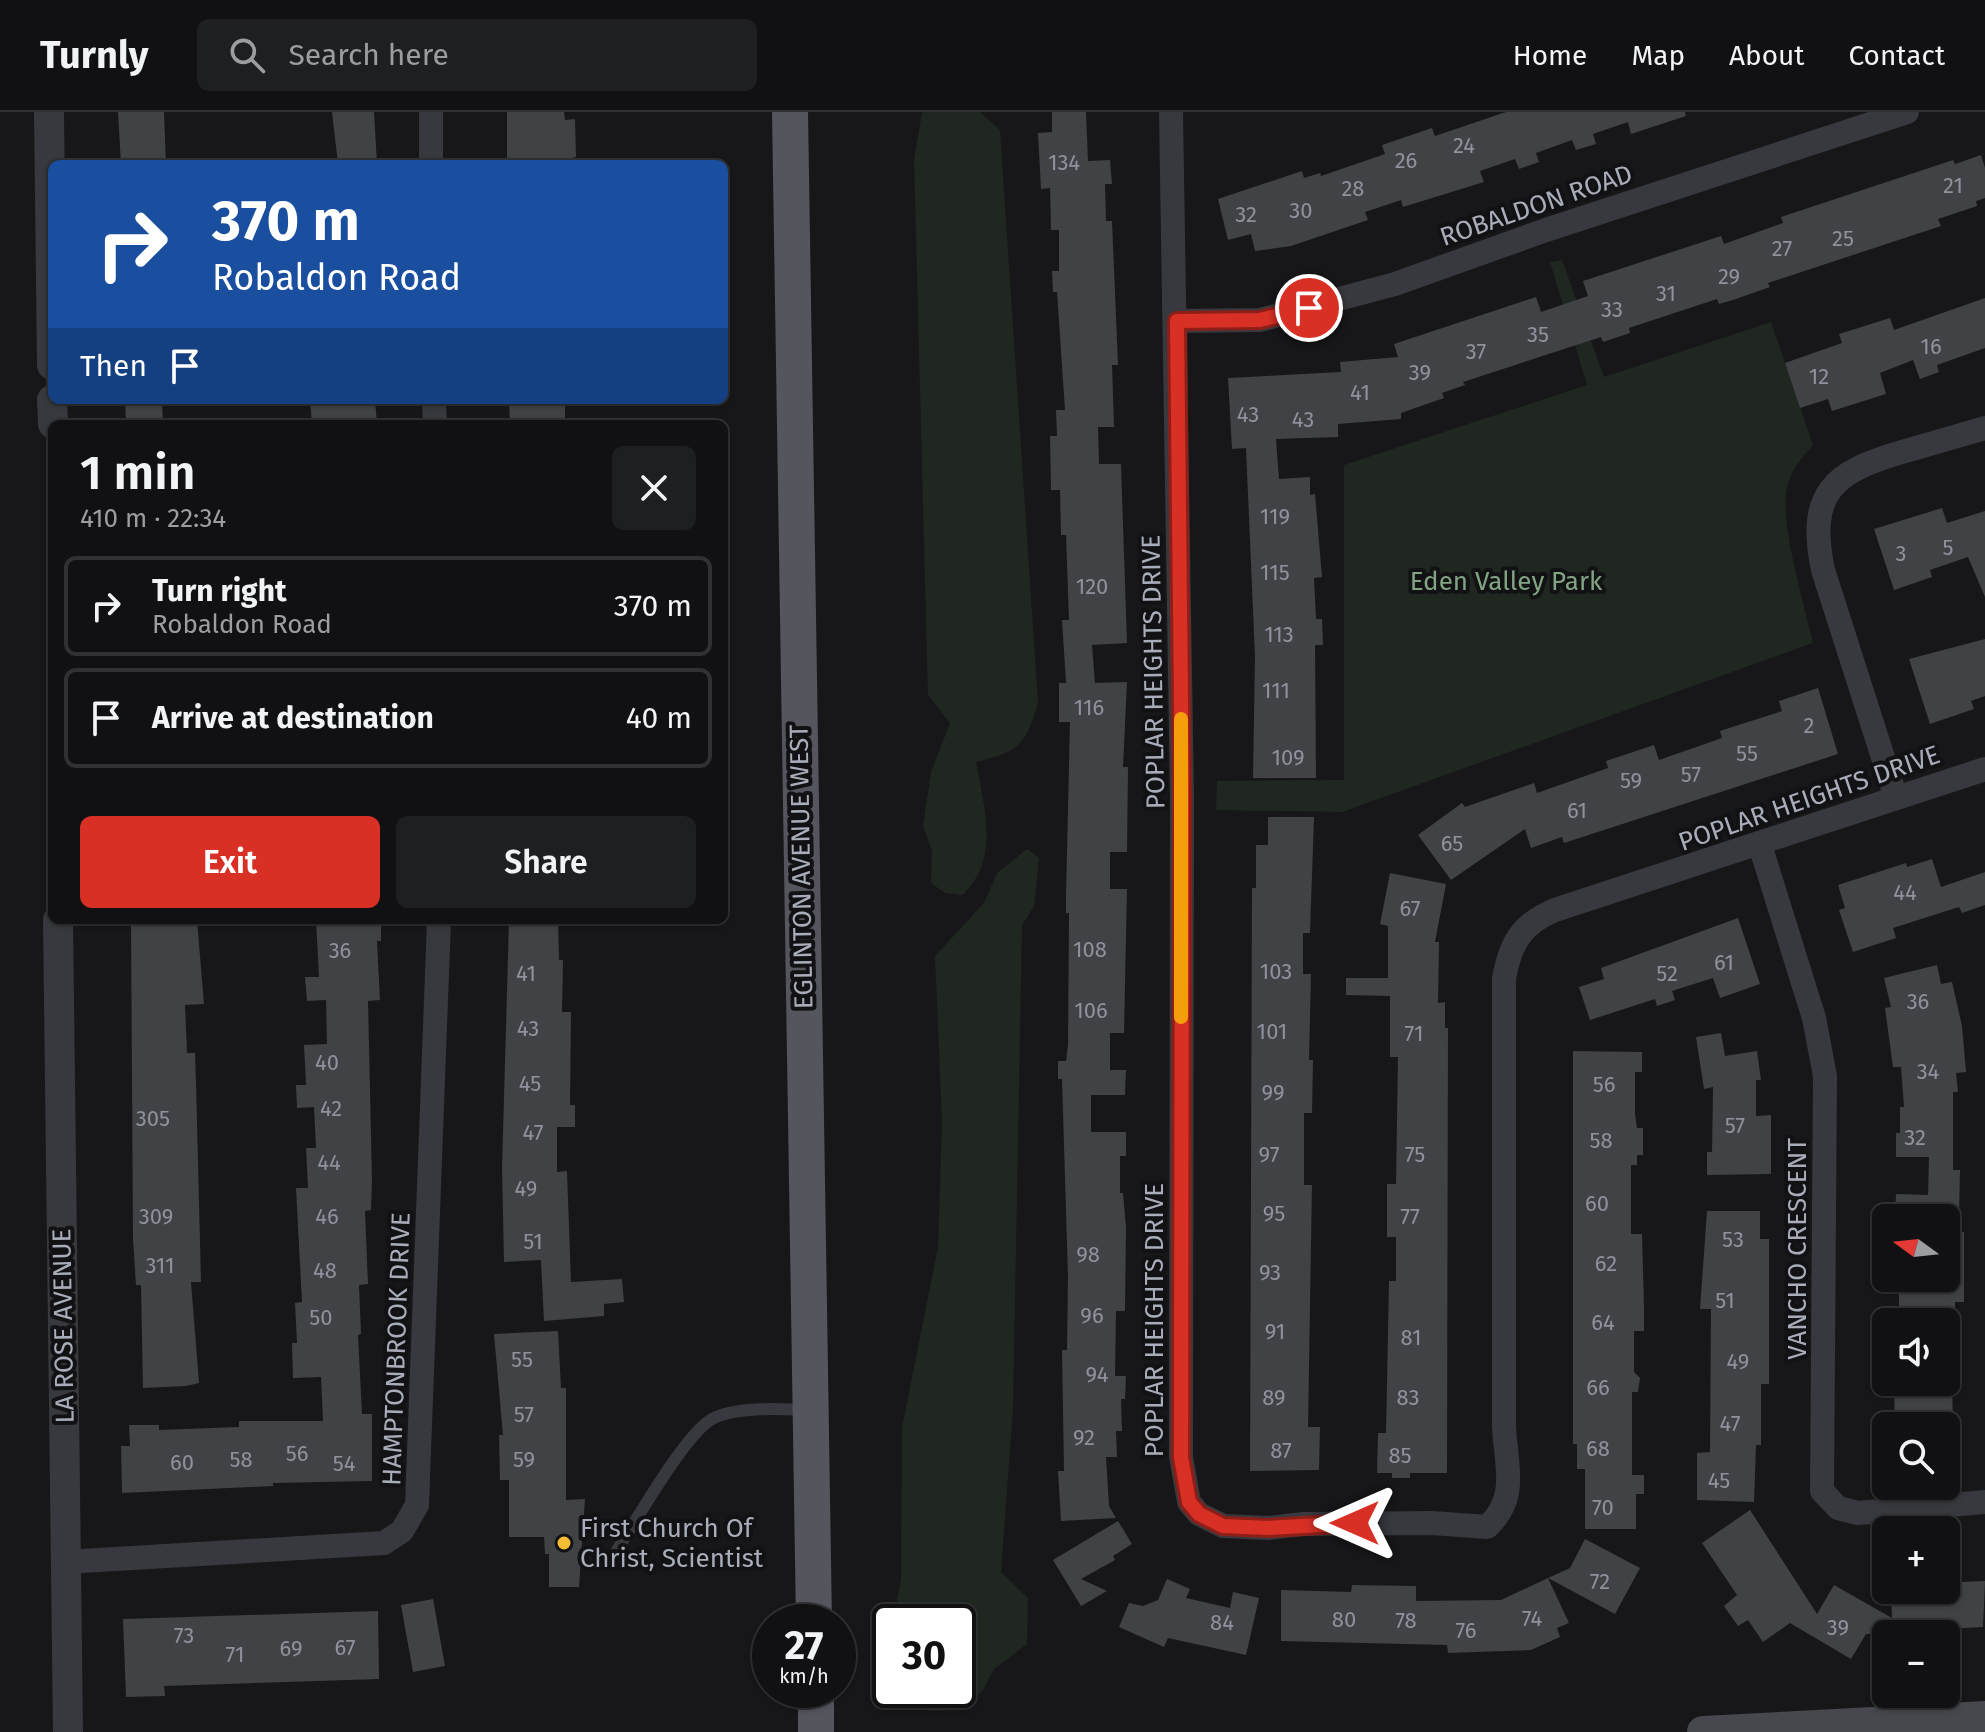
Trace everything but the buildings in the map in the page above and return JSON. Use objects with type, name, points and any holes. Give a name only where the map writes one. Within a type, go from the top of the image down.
[{"type":"main road","name":"EGLINTON AVENUE WEST","points":[[790,112],[814,1604]]},
{"type":"main road","points":[[816,1708],[816,1732]]},
{"type":"main road","points":[[1703,1732],[1985,1717]]},
{"type":"street","points":[[49,112],[50,160]]},
{"type":"street","points":[[431,112],[431,160]]},
{"type":"street","name":"POPLAR HEIGHTS DRIVE","points":[[1171,112],[1177,321],[1182,779],[1181,1457],[1189,1502],[1199,1514],[1223,1526],[1242,1529],[1303,1524],[1432,1523],[1487,1527],[1502,1513],[1509,1488],[1504,1411],[1503,1007],[1508,955],[1518,935],[1533,919],[1985,769]]},
{"type":"street","name":"ROBALDON ROAD","points":[[1177,321],[1260,320],[1395,284],[1546,230],[1907,112]]},
{"type":"street","points":[[1896,798],[1823,570],[1817,533],[1821,510],[1829,491],[1842,475],[1865,463],[1985,428]]},
{"type":"street","name":"VANCHO CRESCENT","points":[[1760,845],[1814,1018],[1825,1076],[1822,1491],[1838,1508],[1858,1513],[1985,1502]]},
{"type":"street","name":"LA ROSE AVENUE","points":[[58,924],[68,1732]]},
{"type":"street","name":"HAMPTONBROOK DRIVE","points":[[65,1562],[384,1543],[402,1531],[417,1505],[439,924]]},
{"type":"lane","points":[[609,1563],[689,1441],[713,1418],[772,1408],[810,1410]]},
{"type":"green space","points":[[922,112],[980,112],[1000,130],[1038,703],[1029,729],[1018,744],[1002,754],[976,762],[987,832],[986,849],[982,866],[962,895],[945,893],[931,883],[932,851],[923,826],[931,772],[950,723],[928,695],[914,160]]},
{"type":"green space","name":"Eden Valley Park","points":[[1562,260],[1604,377],[1771,322],[1813,445],[1791,476],[1785,503],[1799,587],[1813,643],[1342,812],[1216,810],[1217,781],[1344,780],[1344,465],[1587,385],[1550,262]]},
{"type":"green space","points":[[1027,849],[1039,858],[1034,906],[1022,925],[1013,1409],[1001,1572],[1028,1598],[1027,1644],[994,1669],[976,1698],[976,1604],[896,1604],[901,1579],[902,1428],[938,1247],[942,1123],[935,956],[984,903],[997,873]]},
{"type":"green space","points":[[923,1708],[968,1708],[966,1710],[930,1711]]},
{"type":"slow traffic","points":[[1181,719],[1181,1017]]},
{"type":"place","name":"First Church Of Christ, Scientist","points":[[564,1543]]},
{"type":"route","points":[[1309,308],[1260,320],[1177,321],[1182,795],[1181,1457],[1183,1482],[1189,1502],[1199,1514],[1223,1526],[1242,1529],[1355,1523]]}]
